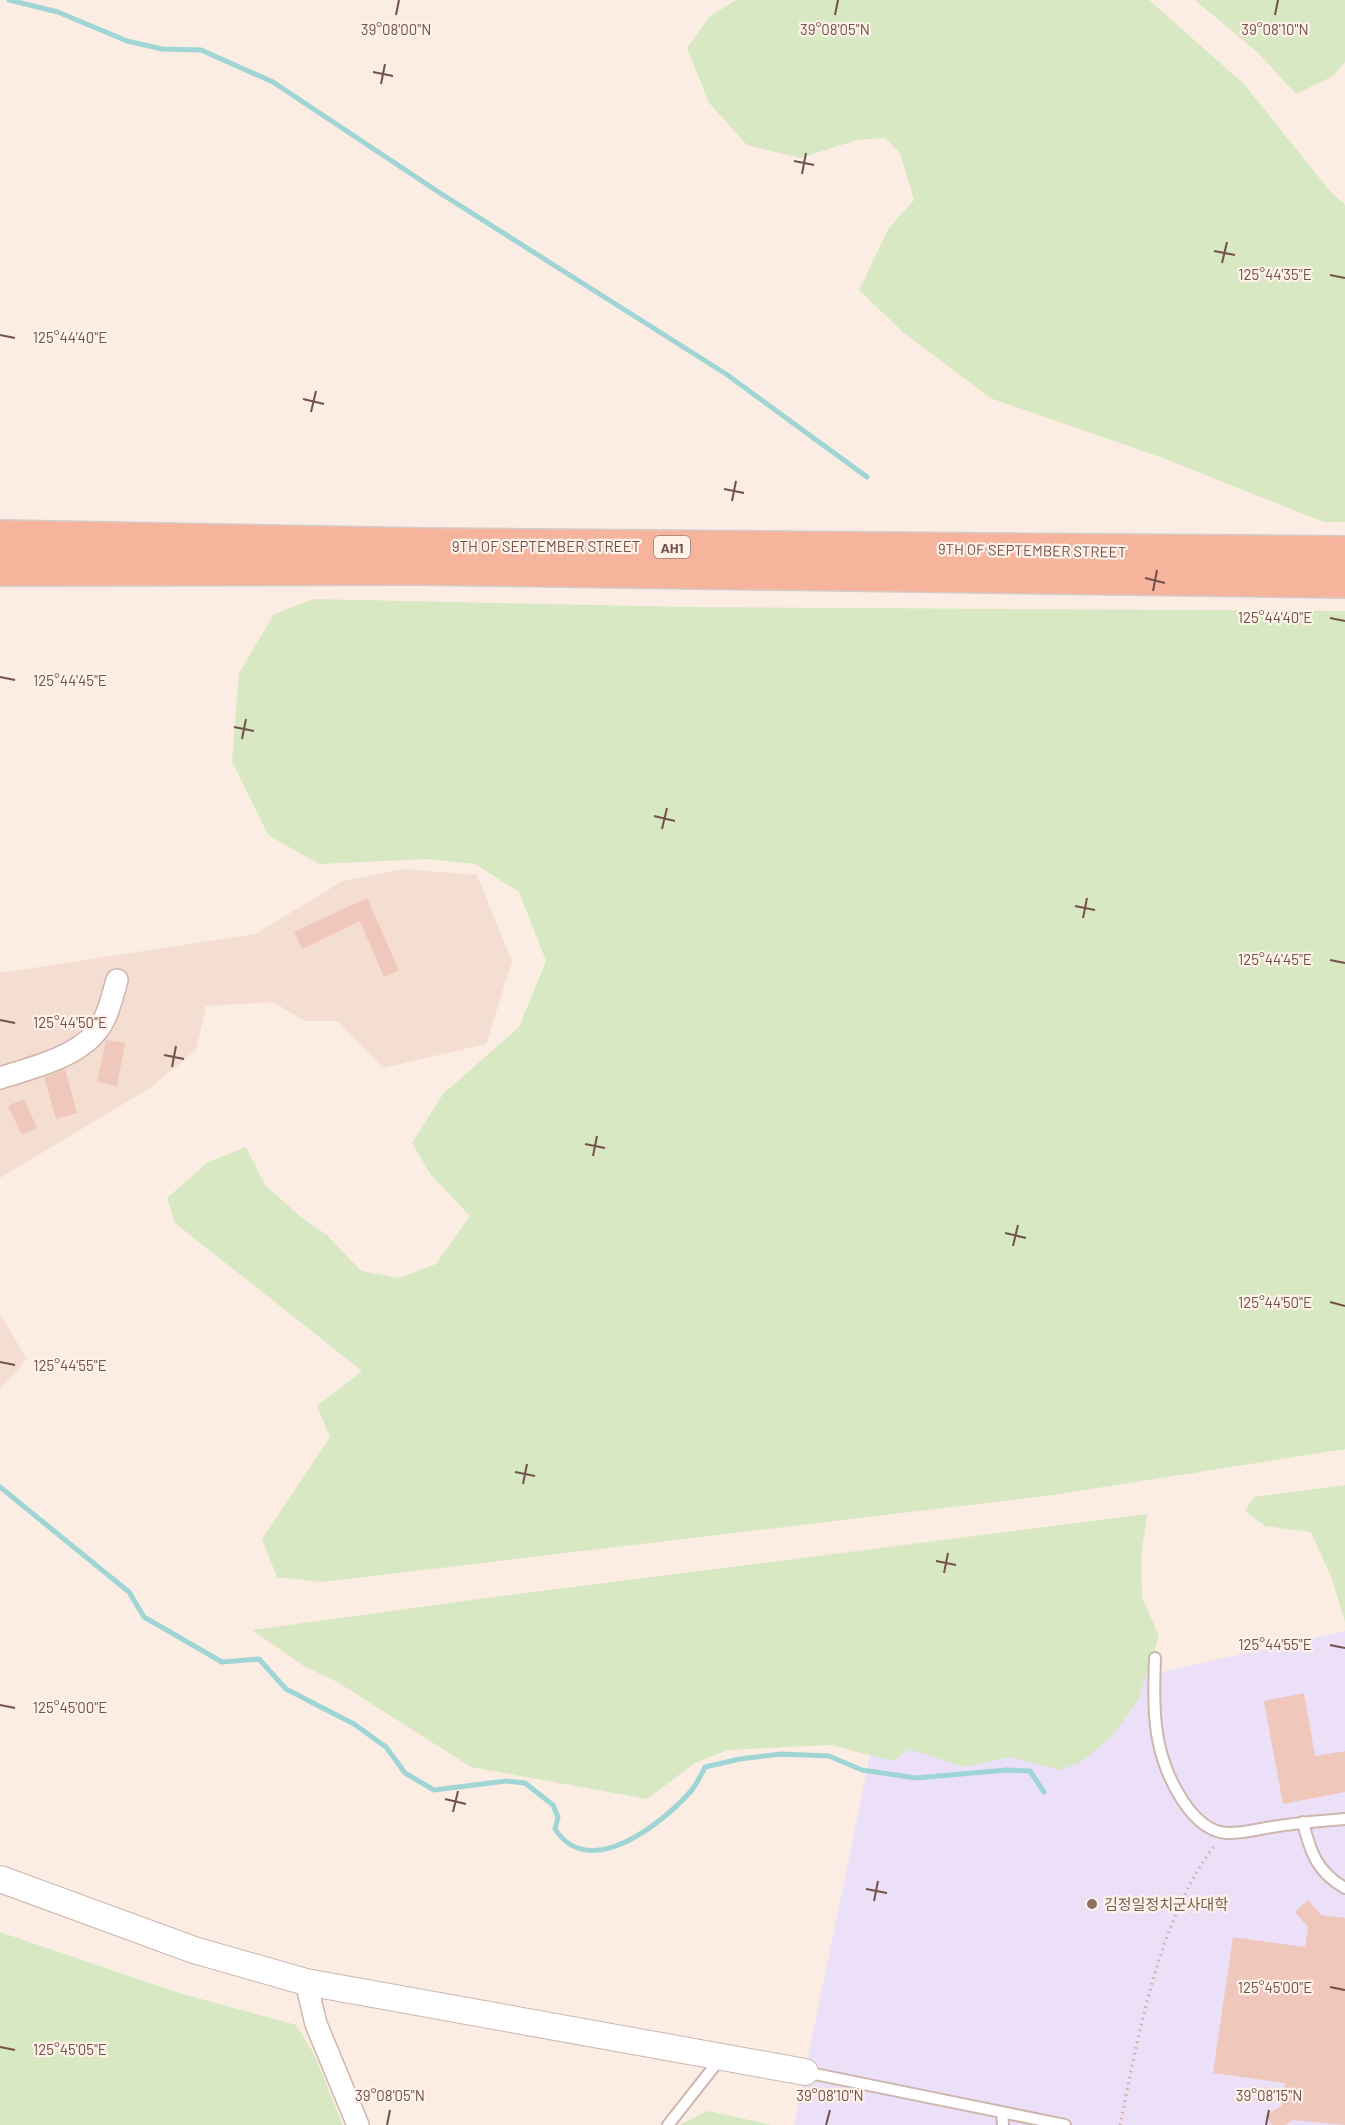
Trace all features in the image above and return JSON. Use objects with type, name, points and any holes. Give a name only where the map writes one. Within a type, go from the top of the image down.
[{"type":"highway","name":"9TH OF SEPTEMBER STREET","points":[[0,537],[425,545],[1345,554]]},
{"type":"highway","name":"9TH OF SEPTEMBER STREET","points":[[0,569],[413,568],[1345,581]]},
{"type":"street","points":[[0,1078],[36,1067],[80,1046],[97,1031],[108,1010],[117,980]]},
{"type":"street","points":[[0,1879],[194,1950],[306,1982],[805,2072]]},
{"type":"street","points":[[306,1982],[316,2024],[358,2125]]},
{"type":"lane","points":[[1155,1658],[1154,1692],[1159,1744],[1174,1785],[1191,1814],[1207,1828],[1227,1834],[1303,1822],[1345,1819]]},
{"type":"lane","points":[[1303,1822],[1310,1853],[1318,1866],[1330,1880],[1345,1888]]},
{"type":"lane","points":[[668,2125],[723,2057]]},
{"type":"lane","points":[[805,2072],[1065,2125]]},
{"type":"lane","points":[[1002,2112],[1003,2125]]},
{"type":"path","points":[[1120,2125],[1134,2054],[1165,1942],[1187,1890],[1204,1859],[1227,1834]]},
{"type":"shaded area","points":[[402,869],[477,875],[512,962],[486,1044],[383,1068],[338,1021],[305,1021],[273,1002],[206,1006],[196,1050],[150,1088],[0,1178],[0,973],[255,934],[343,881]]},
{"type":"shaded area","points":[[0,1314],[27,1359],[0,1389]]},
{"type":"shaded area","name":"김정일정치군사대학","points":[[1345,1631],[1345,2125],[794,2125],[874,1736]]},
{"type":"green space","points":[[736,0],[1149,0],[1244,84],[1329,190],[1345,205],[1345,522],[1324,522],[1160,457],[990,398],[904,333],[859,290],[889,228],[914,200],[900,153],[885,138],[857,140],[800,158],[747,145],[709,103],[687,48],[710,16]]},
{"type":"green space","points":[[1195,0],[1345,0],[1345,62],[1333,76],[1296,94],[1256,51]]},
{"type":"green space","points":[[314,599],[690,607],[1345,611],[1345,1449],[1053,1495],[322,1582],[277,1577],[262,1539],[330,1437],[317,1406],[362,1371],[175,1223],[167,1198],[208,1162],[246,1147],[265,1185],[303,1219],[327,1235],[361,1271],[399,1278],[436,1264],[470,1216],[431,1175],[412,1143],[443,1094],[519,1027],[546,961],[519,892],[475,864],[428,859],[319,864],[268,835],[232,761],[239,673],[274,614]]},
{"type":"green space","points":[[1345,1485],[1345,1622],[1332,1579],[1311,1532],[1265,1526],[1245,1511],[1254,1497]]},
{"type":"green space","points":[[1147,1514],[1141,1558],[1142,1597],[1159,1636],[1138,1700],[1112,1736],[1081,1762],[1059,1770],[1010,1757],[964,1767],[909,1749],[893,1761],[831,1745],[728,1750],[695,1763],[647,1799],[471,1767],[339,1683],[304,1666],[252,1630],[494,1597]]},
{"type":"green space","points":[[0,1932],[179,1993],[296,2025],[314,2054],[343,2125],[0,2125]]},
{"type":"green space","points":[[708,2111],[772,2125],[679,2125]]},
{"type":"building","points":[[367,898],[399,970],[384,977],[360,921],[302,949],[294,932]]},
{"type":"building","points":[[106,1040],[125,1043],[117,1086],[97,1082]]},
{"type":"building","points":[[65,1069],[77,1113],[56,1119],[44,1077]]},
{"type":"building","points":[[24,1099],[37,1128],[22,1135],[8,1106]]},
{"type":"building","points":[[1304,1693],[1315,1756],[1345,1751],[1345,1792],[1283,1804],[1264,1701]]},
{"type":"building","points":[[1308,1900],[1321,1915],[1345,1918],[1345,2125],[1293,2120],[1285,2125],[1272,2125],[1266,2116],[1282,2105],[1285,2083],[1213,2073],[1233,1937],[1305,1947],[1308,1927],[1295,1912]]},
{"type":"waterway","points":[[9,0],[58,12],[127,41],[162,49],[201,50],[273,82],[440,193],[726,374],[867,477]]},
{"type":"waterway","points":[[0,1487],[129,1592],[144,1617],[222,1662],[259,1659],[286,1689],[354,1724],[386,1747],[405,1773],[434,1790],[506,1781],[525,1783],[553,1805],[558,1817],[555,1829],[569,1844],[587,1850],[605,1849],[644,1832],[691,1791],[705,1767],[740,1759],[781,1754],[829,1756],[862,1770],[916,1778],[1007,1770],[1030,1771],[1044,1792]]},
{"type":"place","name":"김정일정치군사대학","points":[[1092,1904]]}]
